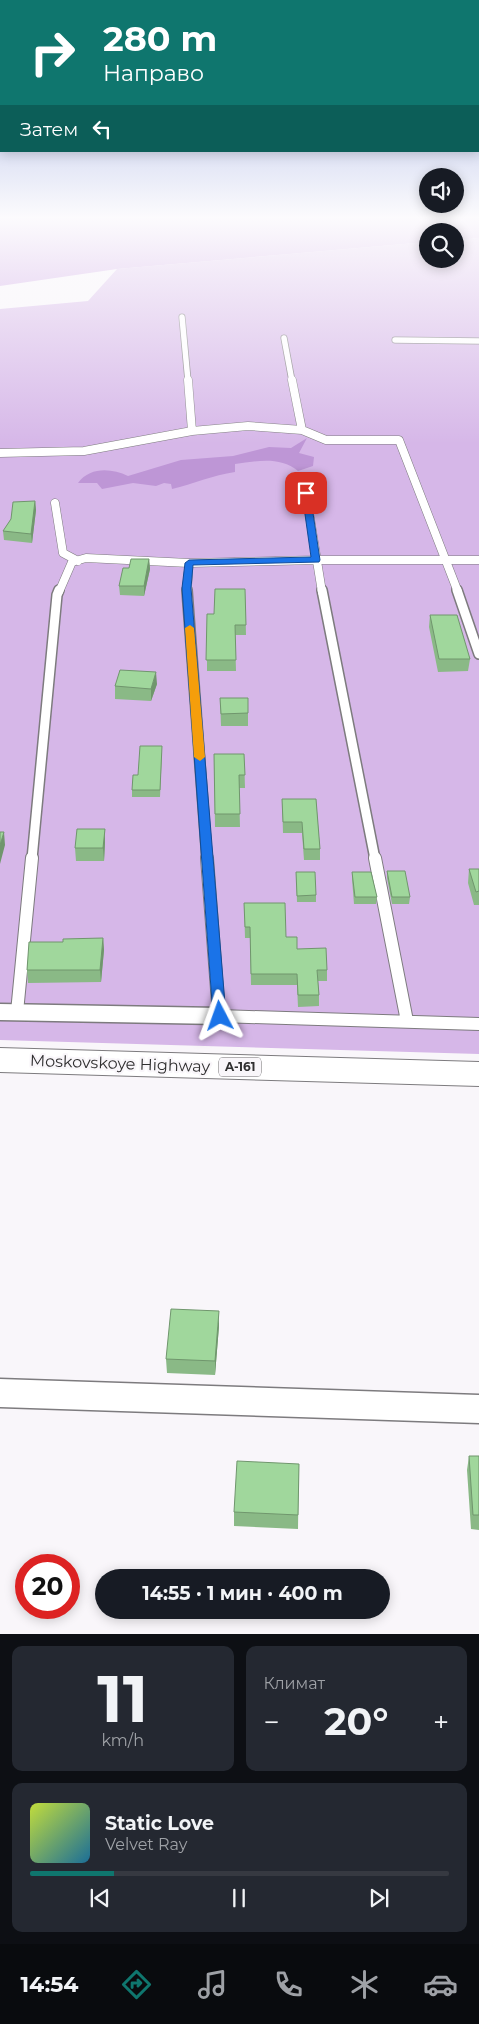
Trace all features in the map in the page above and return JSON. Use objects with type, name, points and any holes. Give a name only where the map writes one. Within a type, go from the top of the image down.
[{"type":"highway","name":"Moskovskoye Highway","points":[[0,1060],[479,1074]]},
{"type":"street","points":[[9,1012],[220,1016]]},
{"type":"street","points":[[0,1393],[479,1409]]},
{"type":"lane","points":[[182,317],[192,431]]},
{"type":"lane","points":[[284,338],[302,430]]},
{"type":"lane","points":[[395,340],[479,341]]},
{"type":"lane","points":[[0,453],[84,451],[192,431],[248,426],[302,430],[326,440],[399,440],[447,560],[479,654]]},
{"type":"lane","points":[[306,493],[316,560],[407,1022]]},
{"type":"lane","points":[[55,503],[63,553],[78,560]]},
{"type":"lane","points":[[9,1012],[57,596],[72,562],[86,558],[189,563],[316,560],[479,560]]},
{"type":"lane","points":[[189,563],[186,588],[220,1016],[479,1024]]},
{"type":"shaded area","points":[[96,292],[479,292],[479,1054],[0,1040],[0,309],[88,301]]},
{"type":"shaded area","points":[[307,438],[299,453],[314,457],[313,466],[298,471],[284,463],[260,461],[235,464],[235,472],[172,489],[171,484],[164,483],[156,486],[133,483],[102,489],[97,483],[78,483],[88,474],[95,472],[108,470],[128,476],[181,460],[233,456],[269,447],[291,448]]},
{"type":"building","points":[[35,501],[31,534],[3,531],[11,519],[13,502]]},
{"type":"building","points":[[131,559],[149,559],[144,586],[119,586],[123,568],[129,568]]},
{"type":"building","points":[[215,589],[245,589],[246,625],[235,625],[236,660],[206,660],[207,614],[214,614]]},
{"type":"building","points":[[430,615],[457,615],[470,659],[439,659]]},
{"type":"building","points":[[120,670],[156,672],[151,689],[115,686]]},
{"type":"building","points":[[220,698],[248,698],[248,713],[221,714]]},
{"type":"building","points":[[140,746],[162,746],[160,790],[132,790],[133,775],[138,775]]},
{"type":"building","points":[[214,754],[244,754],[245,775],[239,775],[240,814],[215,814]]},
{"type":"building","points":[[282,799],[316,799],[320,849],[304,849],[302,822],[283,822]]},
{"type":"building","points":[[77,829],[105,829],[103,848],[75,848]]},
{"type":"building","points":[[0,832],[4,832],[0,845]]},
{"type":"building","points":[[469,869],[479,869],[479,891],[476,892]]},
{"type":"building","points":[[387,871],[405,871],[410,897],[392,897]]},
{"type":"building","points":[[296,872],[315,872],[316,895],[297,896]]},
{"type":"building","points":[[352,872],[371,872],[377,897],[355,897]]},
{"type":"building","points":[[244,903],[285,903],[286,937],[297,937],[297,949],[326,948],[327,970],[317,970],[319,995],[298,995],[297,974],[251,974],[250,927],[245,927]]},
{"type":"building","points":[[103,938],[100,970],[27,970],[29,942],[63,942],[63,939]]},
{"type":"building","points":[[171,1309],[219,1311],[215,1361],[166,1359]]},
{"type":"building","points":[[469,1456],[479,1456],[479,1515],[473,1515]]},
{"type":"building","points":[[237,1461],[299,1464],[298,1515],[234,1512]]},
{"type":"slow traffic","points":[[190,628],[200,757]]},
{"type":"route","points":[[220,1016],[186,588],[189,563],[316,560],[306,493]]}]
